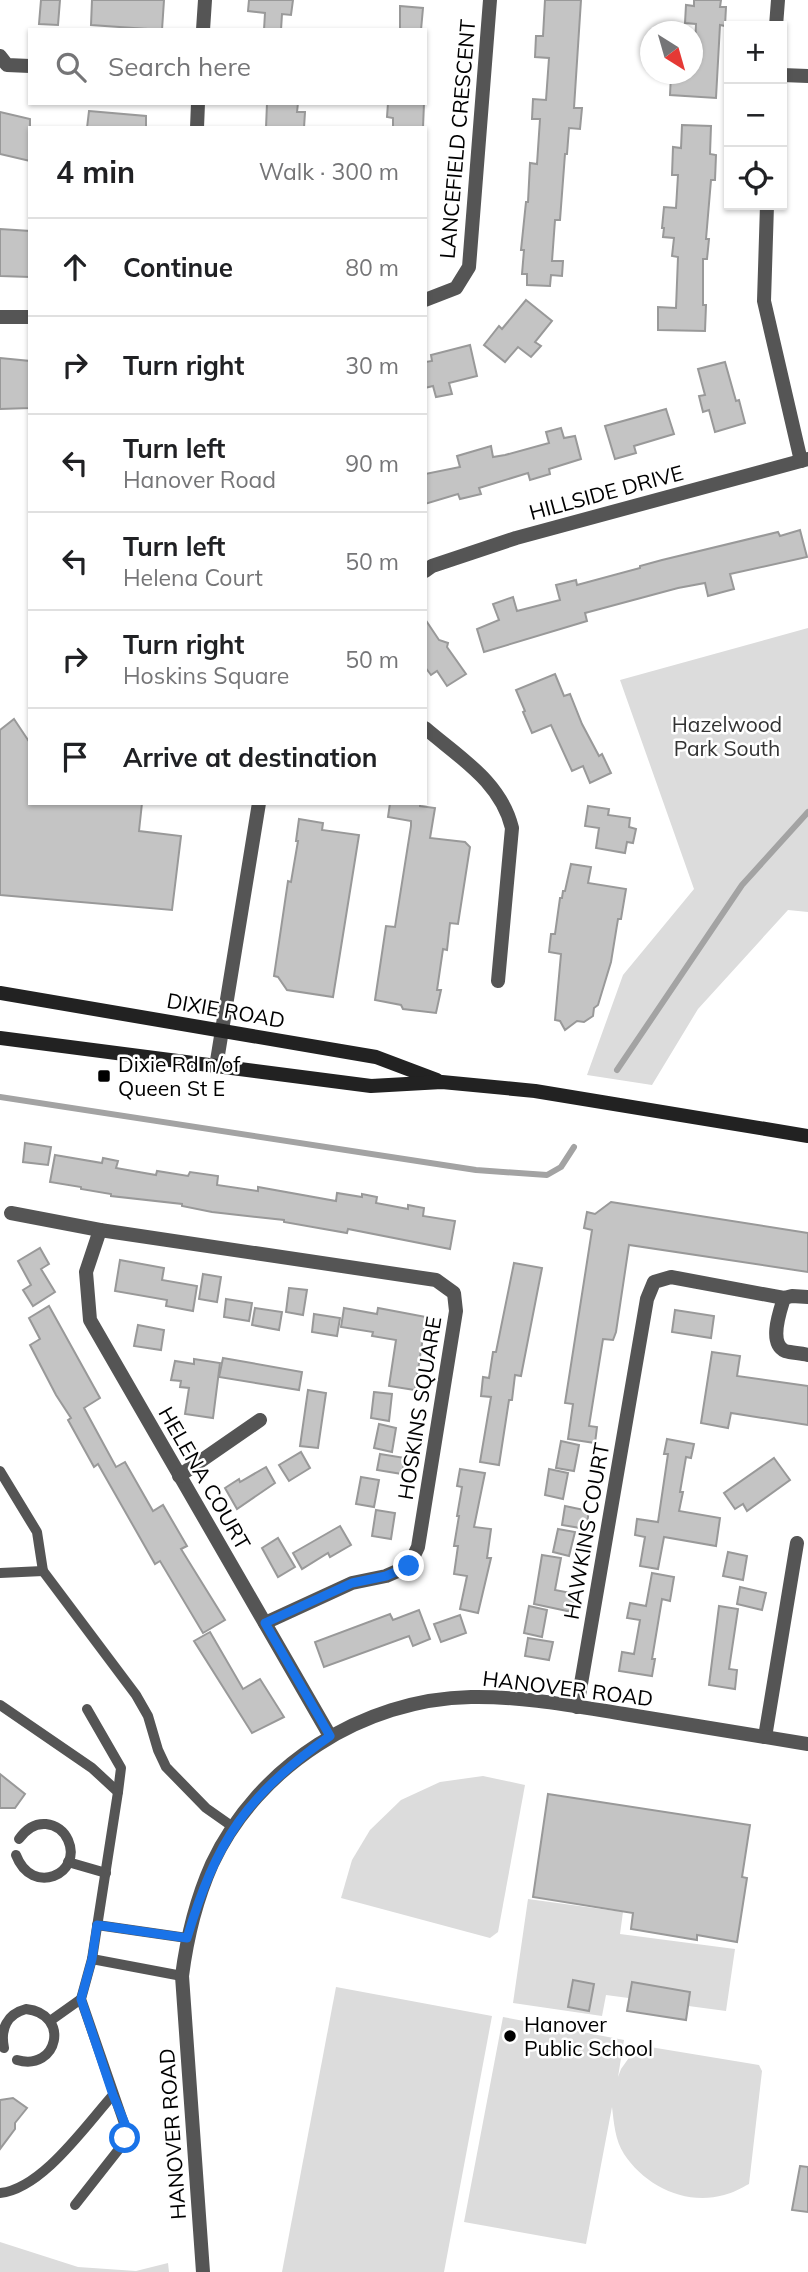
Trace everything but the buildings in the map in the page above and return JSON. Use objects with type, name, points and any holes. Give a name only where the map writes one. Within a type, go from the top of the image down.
[{"type":"main road","name":"DIXIE ROAD","points":[[0,993],[376,1057],[442,1082]]},
{"type":"main road","name":"DIXIE ROAD","points":[[0,1038],[370,1086],[442,1082],[535,1091],[808,1136]]},
{"type":"street","points":[[203,28],[205,0]]},
{"type":"street","name":"LANCEFIELD CRESCENT","points":[[427,298],[456,288],[469,267],[490,0]]},
{"type":"street","points":[[776,21],[778,0]]},
{"type":"street","points":[[0,57],[7,65],[28,66]]},
{"type":"street","points":[[787,75],[808,76]]},
{"type":"street","points":[[197,126],[198,105]]},
{"type":"street","name":"HILLSIDE DRIVE","points":[[427,570],[516,538],[804,460],[764,301],[767,210]]},
{"type":"street","points":[[0,317],[28,317]]},
{"type":"street","points":[[427,730],[494,788],[508,810],[512,828],[498,981]]},
{"type":"street","points":[[216,1067],[259,805]]},
{"type":"street","points":[[11,1213],[100,1230]]},
{"type":"street","name":"HELENA COURT","points":[[100,1230],[86,1272],[90,1321],[330,1736]]},
{"type":"street","name":"HOSKINS SQUARE","points":[[100,1230],[436,1280],[454,1293],[456,1311],[418,1547],[409,1566],[386,1576],[352,1583],[265,1623]]},
{"type":"street","name":"HAWKINS COURT","points":[[577,1707],[646,1299],[654,1282],[671,1277],[784,1298]]},
{"type":"street","points":[[808,1297],[784,1298],[776,1335],[778,1344],[784,1350],[808,1355]]},
{"type":"street","points":[[179,1476],[260,1420]]},
{"type":"street","points":[[765,1737],[797,1543]]},
{"type":"street","name":"HANOVER ROAD","points":[[204,2272],[182,1976],[187,1938],[213,1863],[233,1828],[262,1790],[300,1757],[330,1736],[376,1715],[423,1702],[471,1697],[519,1699],[577,1707],[808,1744]]},
{"type":"lane","points":[[0,1471],[37,1532],[43,1571],[135,1695],[148,1716],[166,1767],[206,1808],[233,1828]]},
{"type":"lane","points":[[2,1569],[43,1571]]},
{"type":"lane","points":[[0,1705],[92,1768],[118,1792]]},
{"type":"lane","points":[[75,2206],[125,2138],[126,2126],[81,1999],[92,1959],[121,1768],[87,1709]]},
{"type":"lane","points":[[16,1855],[24,1871],[40,1878],[57,1875],[68,1861],[69,1843],[58,1828],[41,1824],[32,1826],[19,1839]]},
{"type":"lane","points":[[68,1861],[106,1873]]},
{"type":"lane","points":[[97,1925],[187,1938]]},
{"type":"lane","points":[[92,1959],[182,1976]]},
{"type":"lane","points":[[50,2021],[81,1999]]},
{"type":"lane","points":[[4,2048],[1,2032],[4,2024],[18,2011],[36,2010],[50,2021],[55,2037],[49,2053],[35,2062],[17,2060]]},
{"type":"lane","points":[[0,2193],[25,2186],[53,2161],[113,2095]]},
{"type":"green space","name":"Hazelwood Park South","points":[[808,628],[808,912],[788,910],[698,1009],[652,1085],[587,1075],[623,975],[694,889],[620,680]]},
{"type":"green space","points":[[483,1776],[525,1785],[498,1932],[490,1938],[341,1898],[352,1860],[370,1830],[401,1800],[440,1782]]},
{"type":"green space","points":[[528,1899],[623,1912],[620,1934],[735,1949],[726,2011],[606,1995],[602,2016],[513,2003]]},
{"type":"green space","points":[[336,1987],[492,2016],[444,2272],[282,2272]]},
{"type":"green space","points":[[503,2017],[624,2040],[618,2077],[638,2045],[759,2065],[762,2071],[749,2184],[724,2195],[695,2198],[668,2191],[655,2184],[633,2165],[621,2149],[612,2107],[586,2244],[464,2222]]},
{"type":"green space","points":[[0,2242],[78,2267],[136,2271],[168,2263],[169,2272],[0,2272]]},
{"type":"waterway","points":[[617,1070],[742,885],[808,812]]},
{"type":"waterway","points":[[0,1097],[476,1170],[547,1175],[561,1167],[574,1147]]},
{"type":"place","name":"Dixie Rd n/of Queen St E","points":[[104,1076]]},
{"type":"place","name":"Hanover Public School","points":[[510,2036]]},
{"type":"route","points":[[125,2138],[126,2126],[81,1999],[92,1959],[97,1925],[187,1938],[213,1863],[233,1828],[262,1790],[300,1757],[330,1736],[265,1623],[352,1583],[386,1576],[409,1566]]}]
